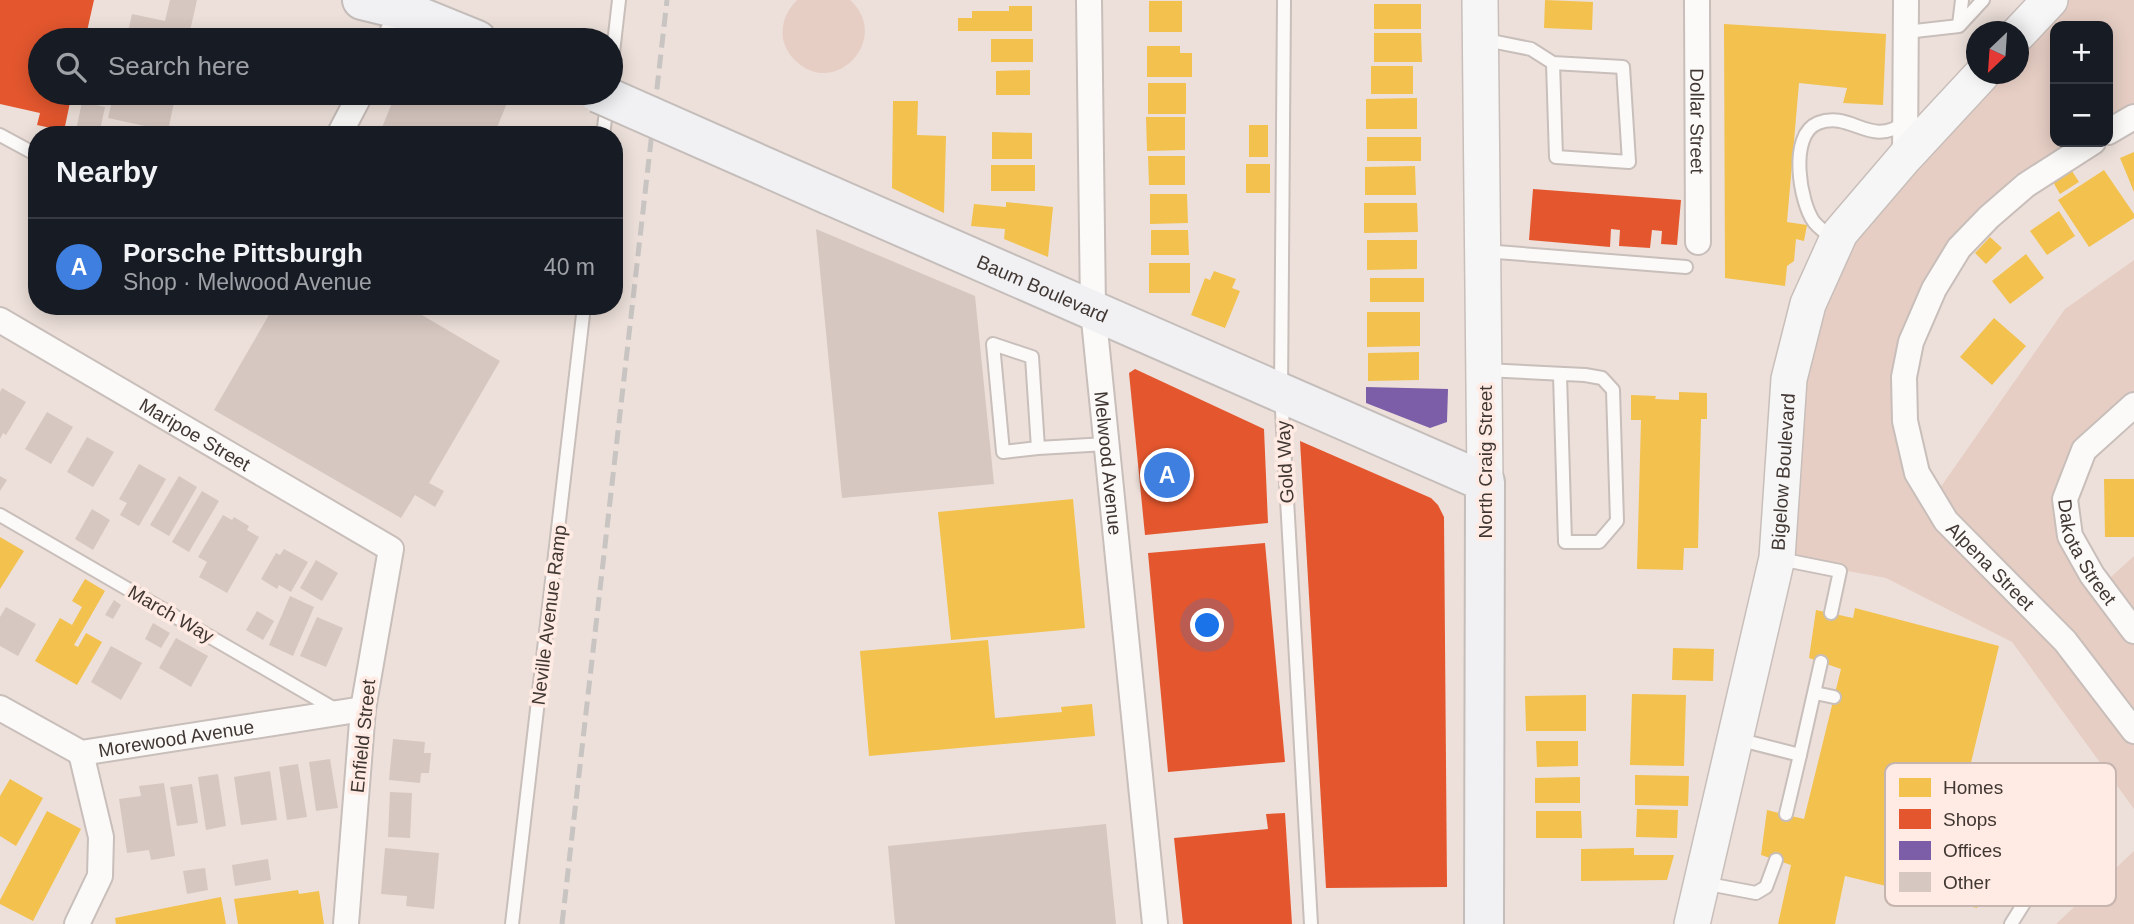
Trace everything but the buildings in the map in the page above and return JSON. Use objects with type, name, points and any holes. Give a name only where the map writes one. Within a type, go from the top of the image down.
[{"type":"main road","points":[[362,0],[400,17],[437,28]]},
{"type":"main road","name":"North Craig Street","points":[[1480,0],[1485,482],[1484,924]]},
{"type":"main road","points":[[2029,22],[2050,0]]},
{"type":"main road","name":"Bigelow Boulevard","points":[[1692,924],[1777,558],[1789,379],[1808,304],[1840,233],[1973,84]]},
{"type":"main road","name":"Baum Boulevard","points":[[623,104],[1485,482]]},
{"type":"street","name":"Melwood Avenue","points":[[1089,0],[1093,310],[1155,924]]},
{"type":"street","name":"Dollar Street","points":[[1697,0],[1698,242]]},
{"type":"street","points":[[1905,157],[1906,0]]},
{"type":"street","points":[[344,126],[355,105]]},
{"type":"street","points":[[2113,129],[2134,117]]},
{"type":"street","name":"Alpena Street","points":[[2085,147],[2026,186],[1989,217],[1959,248],[1934,289],[1911,342],[1904,377],[1905,422],[1917,472],[1946,521],[2065,641],[2134,731]]},
{"type":"street","name":"Maripoe Street","points":[[0,320],[391,549]]},
{"type":"street","name":"Dakota Street","points":[[2134,405],[2084,450],[2065,499],[2070,536],[2092,575],[2134,631]]},
{"type":"street","name":"Enfield Street","points":[[346,924],[352,711],[391,549]]},
{"type":"street","name":"Morewood Avenue","points":[[0,708],[81,753],[352,711]]},
{"type":"street","points":[[77,924],[100,876],[101,837],[81,753]]},
{"type":"lane","points":[[616,28],[619,0]]},
{"type":"lane","name":"Gold Way","points":[[1284,0],[1281,393],[1311,924]]},
{"type":"lane","points":[[1959,26],[1962,0]]},
{"type":"lane","points":[[1906,32],[1959,26],[1983,0]]},
{"type":"lane","points":[[1481,39],[1531,49],[1553,63],[1623,67],[1629,162],[1556,158],[1553,63]]},
{"type":"lane","points":[[604,126],[607,105]]},
{"type":"lane","points":[[1837,241],[1813,221],[1806,204],[1799,172],[1802,146],[1807,134],[1819,122],[1843,121],[1880,133],[1895,130],[1905,122]]},
{"type":"lane","points":[[0,135],[28,150]]},
{"type":"lane","points":[[1483,251],[1686,267]]},
{"type":"lane","name":"Neville Avenue Ramp","points":[[512,924],[583,315]]},
{"type":"lane","points":[[1038,448],[1032,357],[993,344],[1003,452],[1107,444]]},
{"type":"lane","points":[[1484,370],[1585,375],[1602,378],[1613,390],[1617,521],[1599,541],[1565,542],[1560,375]]},
{"type":"lane","name":"March Way","points":[[0,515],[352,711]]},
{"type":"lane","points":[[1777,558],[1840,571],[1831,613]]},
{"type":"lane","points":[[1786,814],[1821,662]]},
{"type":"lane","points":[[1815,693],[1834,697]]},
{"type":"lane","points":[[1735,739],[1800,755]]},
{"type":"lane","points":[[1702,882],[1756,893],[1766,887],[1776,860]]},
{"type":"lane","points":[[2011,924],[2022,906]]},
{"type":"shaded area","points":[[797,0],[850,0],[861,15],[865,31],[862,46],[854,59],[842,68],[828,73],[812,71],[794,60],[785,46],[783,28],[787,13]]},
{"type":"shaded area","points":[[2050,0],[2134,0],[2134,123],[2113,135],[2113,21],[2050,21],[2050,147],[2095,147],[1959,248],[1904,377],[1933,498],[2065,309],[2134,260],[2134,405],[2084,450],[2065,499],[2101,586],[2134,556],[2134,809],[2116,784],[2116,763],[2100,763],[2012,642],[1886,578],[1777,558],[1808,304],[1974,84],[2029,84],[2029,23]]},
{"type":"shaded area","points":[[2134,851],[2134,924],[2056,924],[2075,906],[2116,906],[2116,868]]},
{"type":"railway","points":[[562,924],[667,0]]},
{"type":"place","name":"Porsche Pittsburgh","points":[[1167,475]]}]
